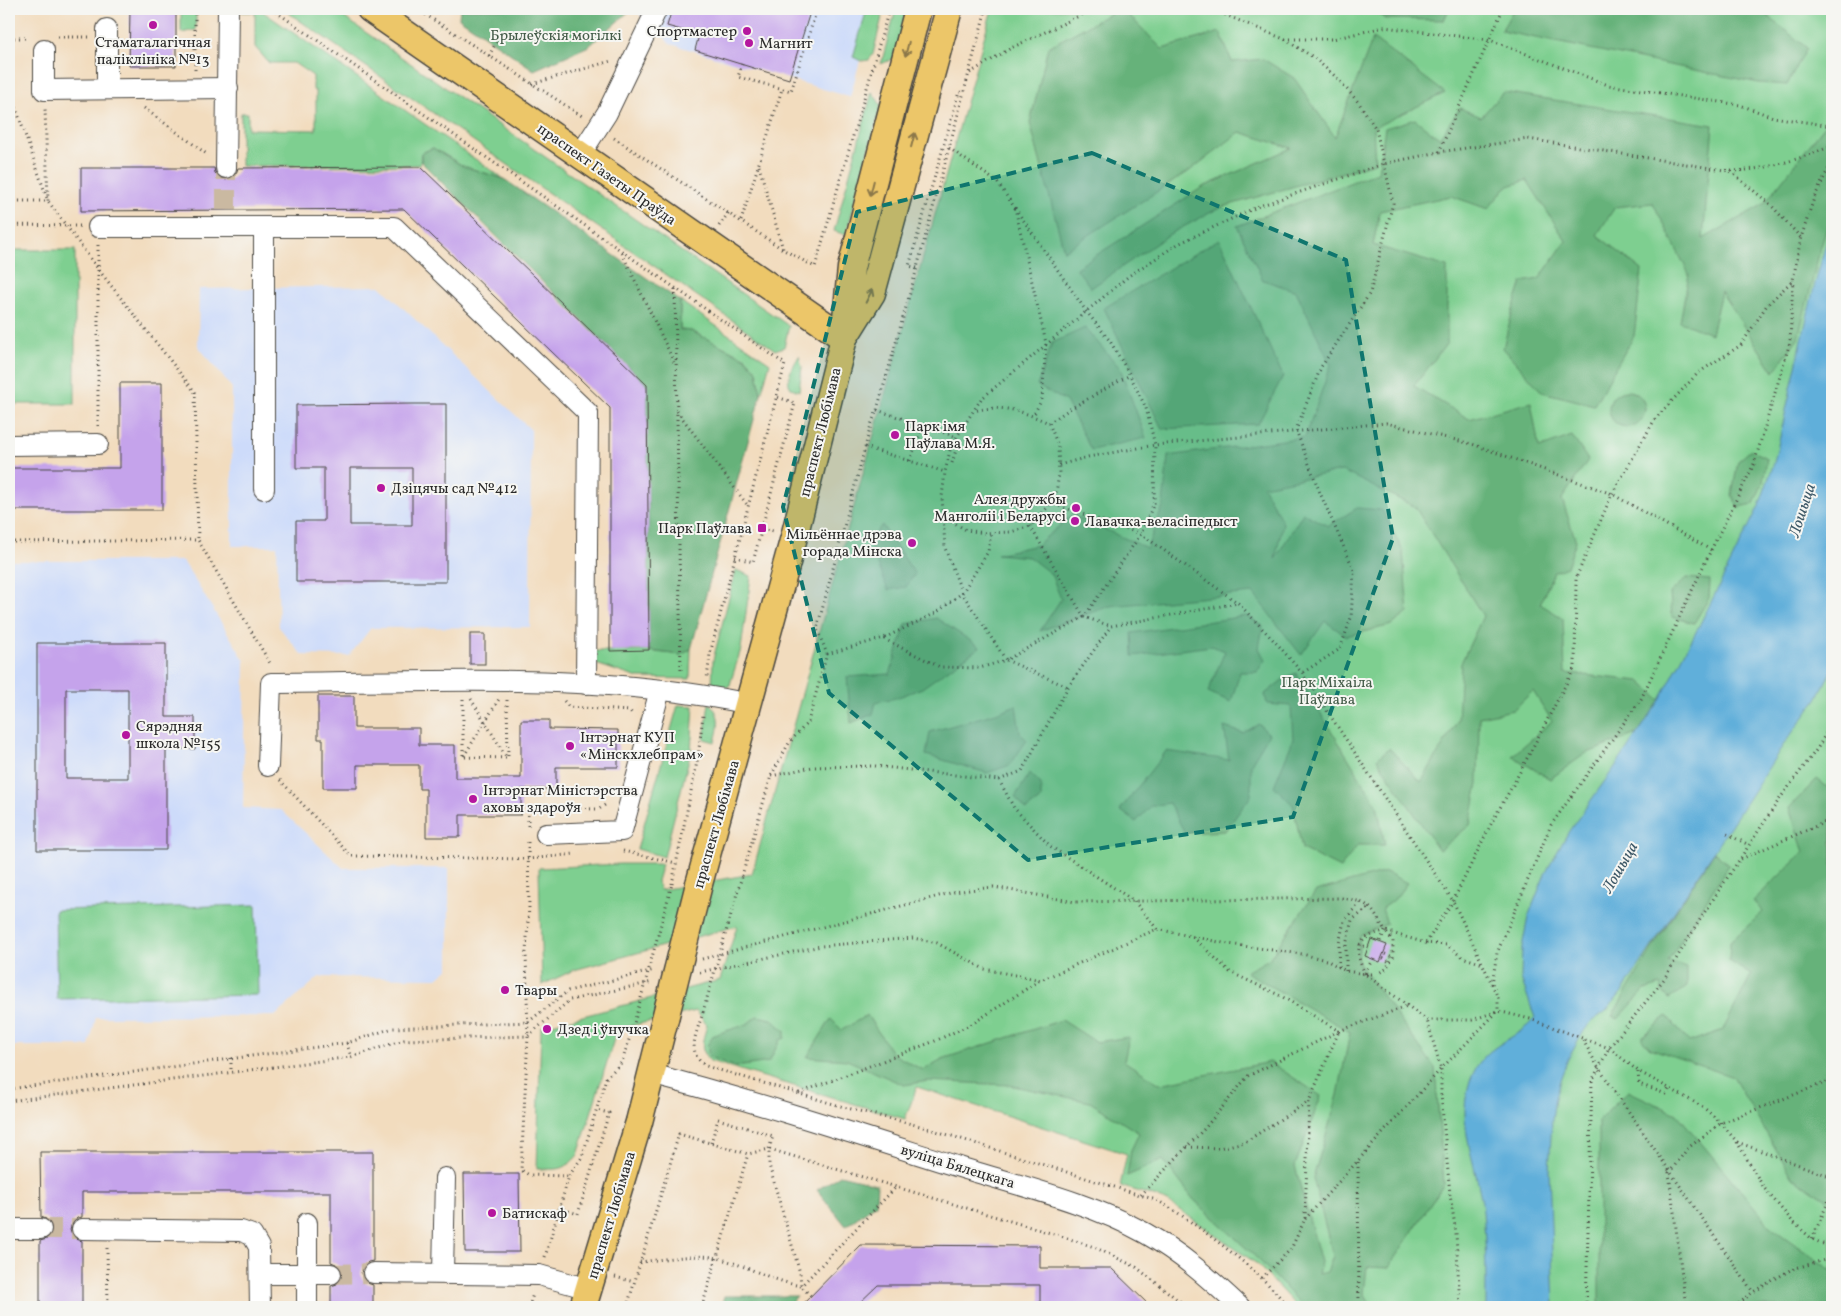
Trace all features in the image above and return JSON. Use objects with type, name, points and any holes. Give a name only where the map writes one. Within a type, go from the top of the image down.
[{"type":"main road","name":"праспект Газеты Праўда","points":[[370,9],[844,338]]},
{"type":"main road","name":"праспект Любімава","points":[[586,1298],[637,1130],[699,884],[750,704],[794,537],[844,338],[851,268],[918,9]]},
{"type":"main road","name":"праспект Любімава","points":[[844,338],[872,293],[949,9]]},
{"type":"street","points":[[226,168],[228,9]]},
{"type":"street","points":[[580,155],[607,113],[658,9]]},
{"type":"street","points":[[107,29],[113,89]]},
{"type":"street","points":[[44,50],[44,90],[228,88]]},
{"type":"street","points":[[98,227],[226,218],[264,227],[394,227],[588,413],[586,684]]},
{"type":"street","points":[[264,227],[264,489]]},
{"type":"street","points":[[9,445],[98,444]]},
{"type":"street","points":[[268,766],[271,683],[527,681],[682,692],[750,704]]},
{"type":"street","points":[[546,834],[622,830],[660,690]]},
{"type":"street","name":"вуліца Бялецкага","points":[[652,1074],[904,1149],[1103,1213],[1145,1233],[1182,1256],[1214,1282],[1240,1307]]},
{"type":"street","points":[[443,1273],[445,1178]]},
{"type":"street","points":[[307,1223],[307,1307]]},
{"type":"street","points":[[9,1229],[41,1229]]},
{"type":"street","points":[[82,1229],[241,1231],[252,1235],[259,1247],[260,1307]]},
{"type":"street","points":[[372,1273],[539,1275],[586,1298]]},
{"type":"street","points":[[260,1274],[331,1274]]},
{"type":"path","points":[[195,9],[195,78]]},
{"type":"path","points":[[272,9],[785,364],[710,654],[698,757],[672,884],[622,1062],[606,1078],[582,1157],[568,1176],[539,1275]]},
{"type":"path","points":[[417,9],[598,126],[784,250],[815,267],[869,82],[888,9]]},
{"type":"path","points":[[742,64],[738,77],[791,91],[817,9]]},
{"type":"path","points":[[706,1066],[695,1055],[694,1044],[770,776],[789,743],[808,722],[827,654],[817,629],[865,447],[917,268],[986,9]]},
{"type":"path","points":[[969,74],[1011,48],[1094,9]]},
{"type":"path","points":[[1212,9],[1284,39],[1313,57],[1337,78],[1359,103],[1376,129],[1393,203],[1370,293],[1321,367],[1296,430],[1320,494],[1354,570],[1351,618],[1340,649],[1302,673]]},
{"type":"path","points":[[1439,152],[1503,9]]},
{"type":"path","points":[[1284,39],[1333,39],[1384,27],[1490,40],[1608,85],[1740,105],[1773,117],[1831,126],[1832,129]]},
{"type":"path","points":[[489,56],[500,35]]},
{"type":"path","points":[[176,41],[195,41]]},
{"type":"path","points":[[532,84],[634,55]]},
{"type":"path","points":[[9,88],[48,200],[98,269],[195,392],[198,540],[272,663],[271,683]]},
{"type":"path","points":[[113,89],[226,168]]},
{"type":"path","points":[[741,221],[782,89]]},
{"type":"path","points":[[44,90],[48,200]]},
{"type":"path","points":[[917,268],[909,266],[959,92],[964,93]]},
{"type":"path","points":[[1068,687],[1006,660],[962,593],[945,548],[942,497],[945,472],[951,446],[980,399],[1130,275],[1178,244],[1259,206],[1383,164],[1439,152],[1528,139],[1730,171],[1751,170],[1793,162],[1832,146]]},
{"type":"path","points":[[884,638],[940,667],[980,668],[1006,660],[1084,617],[1141,534],[1154,503],[1155,445],[1146,408],[1130,375],[1110,341],[1086,311],[997,182],[949,148]]},
{"type":"path","points":[[1492,984],[1497,953],[1551,826],[1641,698],[1754,464],[1790,342],[1793,280],[1801,238],[1814,198],[1832,162]]},
{"type":"path","points":[[759,164],[784,250]]},
{"type":"path","points":[[1730,171],[1771,205],[1801,238]]},
{"type":"path","points":[[9,200],[48,200]]},
{"type":"path","points":[[1015,208],[1046,343],[1042,399],[1033,416]]},
{"type":"path","points":[[9,224],[98,227],[98,444]]},
{"type":"path","points":[[621,251],[675,365]]},
{"type":"path","points":[[1426,943],[1453,901],[1493,820],[1575,667],[1576,578],[1612,494],[1655,419],[1698,372],[1741,345],[1767,306],[1793,280]]},
{"type":"path","points":[[675,289],[682,692]]},
{"type":"path","points":[[1048,423],[1130,375]]},
{"type":"path","points":[[735,557],[753,562],[795,403],[777,397]]},
{"type":"path","points":[[943,516],[966,530],[991,533],[1011,532],[1030,526],[1050,503],[1056,492],[1059,465],[1058,446],[1048,423],[1008,408],[987,408],[973,411]]},
{"type":"path","points":[[676,410],[748,507]]},
{"type":"path","points":[[877,410],[957,437]]},
{"type":"path","points":[[1059,465],[1088,457],[1155,445],[1296,430],[1386,423],[1472,444],[1612,494],[1711,550]]},
{"type":"path","points":[[910,461],[923,426]]},
{"type":"path","points":[[865,447],[945,472]]},
{"type":"path","points":[[952,463],[956,450]]},
{"type":"path","points":[[1050,503],[1141,534],[1238,603],[1302,673],[1453,901],[1498,998],[1498,1011],[1304,1219],[1290,1249],[1262,1278]]},
{"type":"path","points":[[1030,526],[1084,617],[1111,626],[1238,603]]},
{"type":"path","points":[[827,654],[884,638],[936,613],[962,593],[988,552],[991,533]]},
{"type":"path","points":[[9,542],[198,540]]},
{"type":"path","points":[[770,776],[812,768],[875,766],[999,780],[1022,771],[1068,687],[1111,626]]},
{"type":"path","points":[[468,693],[508,758]]},
{"type":"path","points":[[463,757],[502,693]]},
{"type":"path","points":[[463,695],[463,757]]},
{"type":"path","points":[[507,695],[508,758]]},
{"type":"path","points":[[630,711],[635,718]]},
{"type":"path","points":[[1586,1307],[1592,1081],[1609,1048],[1664,979],[1704,913],[1781,797],[1817,749],[1832,723]]},
{"type":"path","points":[[463,757],[508,758]]},
{"type":"path","points":[[268,766],[351,856],[528,859],[582,853]]},
{"type":"path","points":[[700,959],[954,892],[993,887],[1074,902],[1134,901],[1341,898],[1361,901],[1370,907],[1392,941],[1394,958],[1386,969],[1377,974],[1365,974],[1346,971],[1326,960],[1302,954],[1192,937],[1158,929],[1134,901],[1050,846],[1014,808],[999,780]]},
{"type":"path","points":[[568,1176],[530,1175],[521,1170],[528,1036],[526,952],[529,907],[528,808],[599,809],[607,805],[610,799]]},
{"type":"path","points":[[1741,859],[1832,820]]},
{"type":"path","points":[[1727,834],[1749,845]]},
{"type":"path","points":[[618,850],[676,863]]},
{"type":"path","points":[[1338,968],[1339,944],[1344,921],[1361,901]]},
{"type":"path","points":[[1346,971],[1346,946],[1352,920],[1370,907]]},
{"type":"path","points":[[798,1094],[935,1041],[972,1024],[1041,980],[1158,929]]},
{"type":"path","points":[[1483,964],[1462,957],[1446,945],[1426,943],[1385,931],[1371,934],[1360,944],[1357,952],[1365,974],[1428,1020],[1472,1020],[1498,1011],[1530,1020],[1609,1048],[1638,1072],[1670,1087],[1703,1107],[1721,1123],[1737,1142],[1764,1188],[1792,1221],[1812,1239],[1832,1248]]},
{"type":"path","points":[[1380,941],[1385,931]]},
{"type":"path","points":[[1192,937],[1230,972],[1281,996],[1340,1031]]},
{"type":"path","points":[[695,973],[821,946],[913,938],[937,943],[984,969],[1041,980]]},
{"type":"path","points":[[1360,944],[1366,947]]},
{"type":"path","points":[[1385,954],[1394,958]]},
{"type":"path","points":[[1383,958],[1391,962]]},
{"type":"path","points":[[1365,974],[1372,960]]},
{"type":"path","points":[[9,1089],[348,1043],[393,1028],[528,1022],[568,991],[663,968]]},
{"type":"path","points":[[9,1101],[351,1057],[404,1040],[528,1036],[570,1000],[657,982]]},
{"type":"path","points":[[1141,1195],[1205,1128],[1248,1076],[1340,1031],[1407,1006]]},
{"type":"path","points":[[1428,1020],[1442,1069],[1441,1095],[1450,1194],[1456,1233],[1460,1307]]},
{"type":"path","points":[[1304,1219],[1309,1101],[1340,1031]]},
{"type":"path","points":[[1583,1040],[1598,1067],[1753,1292]]},
{"type":"path","points":[[348,1043],[351,1057]]},
{"type":"path","points":[[230,1058],[230,1072]]},
{"type":"path","points":[[1638,1072],[1639,1084],[1666,1094],[1670,1087]]},
{"type":"path","points":[[1686,1307],[1669,1172],[1688,1148],[1721,1123],[1832,1080]]},
{"type":"path","points":[[1187,1147],[1219,1148],[1245,1142],[1309,1101]]},
{"type":"path","points":[[559,1208],[578,1214],[608,1113],[596,1110]]},
{"type":"path","points":[[712,1143],[718,1119],[773,1136],[769,1149],[769,1165],[800,1273],[801,1286]]},
{"type":"path","points":[[627,1307],[679,1134],[748,1154],[769,1149],[1094,1247],[1136,1267],[1187,1307]]},
{"type":"path","points":[[1737,1142],[1832,1177]]},
{"type":"path","points":[[702,1307],[748,1154]]},
{"type":"path","points":[[1358,1162],[1359,1307]]},
{"type":"path","points":[[801,1286],[896,1186]]},
{"type":"path","points":[[1812,1239],[1832,1193]]},
{"type":"path","points":[[107,1229],[108,1307]]},
{"type":"path","points":[[640,1262],[708,1256],[789,1284],[801,1286],[811,1296]]},
{"type":"path","points":[[1735,1307],[1753,1292],[1792,1269],[1832,1258]]},
{"type":"highlighted area","points":[[1092,153],[1346,260],[1393,538],[1293,817],[1028,860],[829,693],[783,507],[857,212]]},
{"type":"shaded area","points":[[638,9],[874,9],[850,97],[671,44],[637,12]]},
{"type":"shaded area","name":"Дзіцячы сад №412","points":[[380,286],[531,430],[530,627],[371,628],[349,656],[302,655],[279,627],[277,546],[232,546],[232,388],[198,346],[199,289]]},
{"type":"shaded area","name":"Сярэдняя школа №155","points":[[9,561],[183,561],[245,661],[243,808],[281,810],[343,868],[449,868],[449,968],[437,978],[319,977],[275,1016],[96,1017],[89,1046],[9,1046]]},
{"type":"green space","points":[[181,9],[196,9],[196,30],[181,33]]},
{"type":"green space","points":[[238,9],[259,9],[504,179],[463,166],[433,148],[421,153],[420,165],[241,166],[241,113],[248,113],[248,129],[316,130],[316,91],[313,90],[313,76],[294,63],[269,63],[255,47],[255,12],[242,12]]},
{"type":"green space","points":[[283,9],[332,9],[789,326],[784,347],[775,350]]},
{"type":"green space","name":"Брылеўскія могілкі","points":[[460,9],[632,9],[589,46],[534,70],[459,18]]},
{"type":"green space","points":[[867,9],[884,9],[873,54],[869,60],[861,61],[853,57]]},
{"type":"green space","points":[[896,9],[908,9],[895,58],[881,64]]},
{"type":"green space","name":"Парк Міхаіла Паўлава","points":[[992,9],[1832,9],[1832,1307],[1297,1307],[1257,1264],[1171,1204],[1157,1197],[1120,1186],[1127,1154],[917,1087],[905,1119],[710,1061],[706,1057],[703,1048],[707,1025],[696,1011],[621,1028],[615,1036],[578,1155],[564,1167],[537,1169],[541,1027],[720,980],[737,926],[574,970],[542,985],[539,868],[662,864],[657,881],[660,890],[752,874]]},
{"type":"green space","points":[[1119,9],[1123,9],[1162,49],[1220,32],[1232,62],[1263,59],[1294,78],[1335,137],[1373,38],[1445,93],[1373,128],[1375,163],[1219,208],[1170,234],[1091,288],[1076,268],[1203,187],[1291,148],[1240,132],[1188,172],[1064,251],[1030,123],[1048,47]]},
{"type":"green space","points":[[1371,9],[1449,9],[1444,20],[1385,19]]},
{"type":"green space","points":[[1514,9],[1759,9],[1807,48],[1787,85],[1759,83],[1501,31]]},
{"type":"green space","points":[[872,92],[881,105],[846,235],[834,231]]},
{"type":"green space","points":[[1503,92],[1713,125],[1703,239],[1764,204],[1829,120],[1832,123],[1832,212],[1820,250],[1798,338],[1774,372],[1721,292],[1711,334],[1680,322],[1689,274],[1653,203],[1615,207],[1597,235],[1642,270],[1634,336],[1594,405],[1542,392],[1503,348],[1522,282],[1539,279],[1566,241],[1527,180],[1506,187],[1488,209],[1451,196],[1380,211],[1373,245],[1447,267],[1447,343],[1414,386],[1469,419],[1531,402],[1539,448],[1572,436],[1588,460],[1562,499],[1576,541],[1567,567],[1554,572],[1540,604],[1563,618],[1565,673],[1640,681],[1660,700],[1639,733],[1585,754],[1550,779],[1512,756],[1552,721],[1533,691],[1513,710],[1479,717],[1478,783],[1470,825],[1439,850],[1377,759],[1389,748],[1421,782],[1458,720],[1461,663],[1483,616],[1415,507],[1342,471],[1263,486],[1283,523],[1275,559],[1303,513],[1328,526],[1357,508],[1382,510],[1403,551],[1408,613],[1392,625],[1346,636],[1325,621],[1301,655],[1253,593],[1110,606],[1040,631],[1061,599],[1051,574],[1029,557],[997,554],[1037,545],[1072,515],[1147,548],[1163,506],[1168,456],[1305,437],[1331,365],[1296,291],[1263,280],[1237,226],[1378,172],[1385,128],[1415,119],[1439,138],[1460,108],[1481,117]]},
{"type":"green space","points":[[433,148],[463,166],[504,179],[680,301],[680,330],[691,331],[746,358],[757,371],[761,394],[691,649],[681,655],[649,651],[647,385],[421,162],[421,153]]},
{"type":"green space","points":[[1219,239],[1283,376],[1258,424],[1162,429],[1104,308]]},
{"type":"green space","points":[[9,250],[75,250],[75,404],[9,404]]},
{"type":"green space","points":[[680,301],[770,363],[761,394],[757,371],[746,358],[691,331],[680,330]]},
{"type":"green space","points":[[1085,328],[1120,368],[1146,438],[1091,450],[1066,401],[1037,386],[1052,343]]},
{"type":"green space","points":[[799,356],[802,367],[799,391],[791,388],[789,376]]},
{"type":"green space","points":[[1627,391],[1639,397],[1645,409],[1639,421],[1627,427],[1615,421],[1609,409],[1615,397]]},
{"type":"green space","points":[[1751,450],[1767,458],[1763,482],[1754,504],[1738,507],[1732,495],[1738,461]]},
{"type":"green space","points":[[882,525],[915,574],[906,587],[888,590],[869,542]]},
{"type":"green space","points":[[736,570],[751,576],[741,649],[730,685],[723,690],[712,687],[713,660]]},
{"type":"green space","points":[[1686,578],[1710,580],[1709,598],[1694,623],[1672,617],[1670,593]]},
{"type":"green space","points":[[1246,616],[1263,626],[1259,648],[1265,660],[1257,672],[1240,672],[1231,702],[1208,692],[1225,651],[1212,646],[1133,656],[1132,633]]},
{"type":"green space","points":[[936,618],[980,647],[922,688],[896,698],[876,702],[873,714],[851,723],[847,677],[890,674],[906,624]]},
{"type":"green space","points":[[691,649],[690,679],[638,678],[593,663],[593,651],[649,651],[681,655]]},
{"type":"green space","points":[[1296,673],[1377,805],[1385,845],[1358,845],[1340,868],[1302,849],[1293,805],[1274,786],[1293,740],[1291,706],[1267,704],[1265,694],[1285,678]]},
{"type":"green space","points":[[709,703],[718,716],[718,731],[715,742],[704,739]]},
{"type":"green space","points":[[678,705],[694,706],[691,751],[664,857],[637,849]]},
{"type":"green space","points":[[1016,705],[1020,733],[1027,740],[1010,765],[987,773],[926,755],[930,732],[996,713]]},
{"type":"green space","points":[[1259,724],[1269,734],[1251,764],[1251,796],[1225,831],[1185,833],[1169,803],[1151,806],[1136,822],[1120,810],[1166,751],[1229,760],[1224,727],[1243,733]]},
{"type":"green space","points":[[1030,773],[1041,784],[1041,799],[1026,810],[1015,797]]},
{"type":"green space","points":[[1817,779],[1832,791],[1832,1203],[1793,1178],[1733,1077],[1650,1048],[1641,1038],[1667,1016],[1689,1042],[1723,1030],[1751,975],[1729,961],[1730,942],[1763,912],[1753,901],[1804,852],[1789,808]]},
{"type":"green space","points":[[1714,852],[1729,865],[1668,961],[1687,967],[1687,987],[1669,999],[1662,991],[1660,985],[1645,990],[1618,1019],[1612,1016],[1653,947]]},
{"type":"green space","points":[[1386,872],[1407,883],[1395,899],[1382,908],[1387,924],[1360,935],[1358,962],[1435,1068],[1444,1184],[1388,1268],[1367,1267],[1364,1293],[1373,1307],[1304,1307],[1260,1261],[1193,1199],[1163,1160],[1127,1176],[1131,1150],[1139,1133],[1090,1102],[1009,1085],[928,1081],[904,1085],[847,1060],[807,1057],[831,1019],[842,1030],[867,1015],[893,1054],[923,1070],[942,1059],[1062,1020],[1096,1042],[1129,1037],[1124,1061],[1160,1084],[1270,1062],[1321,1096],[1295,1166],[1321,1262],[1318,1274],[1327,1272],[1333,1256],[1313,1178],[1338,1095],[1350,1032],[1246,972],[1269,959],[1316,891]]},
{"type":"green space","points":[[256,905],[258,995],[57,999],[55,910]]},
{"type":"green space","points":[[757,1016],[772,1019],[785,1031],[785,1038],[780,1040],[769,1062],[736,1067],[709,1057],[707,1045],[714,1035],[747,1024]]},
{"type":"green space","points":[[1628,1091],[1677,1114],[1772,1228],[1832,1271],[1832,1307],[1599,1307],[1599,1120]]},
{"type":"green space","points":[[840,1175],[877,1184],[876,1204],[846,1226],[817,1190]]},
{"type":"green space","points":[[724,1296],[797,1296],[787,1307],[721,1307]]},
{"type":"water","name":"Лошыца","points":[[1832,221],[1832,669],[1817,699],[1784,744],[1622,992],[1606,1011],[1591,1022],[1568,1059],[1555,1098],[1549,1171],[1554,1307],[1486,1307],[1483,1212],[1465,1121],[1465,1102],[1469,1084],[1483,1058],[1497,1046],[1521,1031],[1535,1018],[1521,978],[1522,947],[1528,917],[1545,874],[1569,831],[1660,700],[1759,506],[1774,463],[1813,291]]},
{"type":"building","name":"Стаматалагічная паліклініка №13","points":[[130,9],[176,9],[176,66],[129,66]]},
{"type":"building","name":"Магнит","points":[[672,9],[811,9],[789,79],[695,50],[699,35],[667,26]]},
{"type":"building","points":[[421,167],[647,385],[649,650],[610,651],[610,408],[404,209],[81,211],[81,168],[214,168],[215,173],[220,178],[226,180],[236,174],[238,168]]},
{"type":"building","points":[[120,383],[162,383],[162,510],[9,510],[9,468],[120,468]]},
{"type":"building","points":[[446,404],[446,582],[296,582],[296,521],[324,521],[324,468],[296,468],[296,405]],"holes":[[[350,468],[412,468],[412,525],[350,525]]]},
{"type":"building","points":[[470,634],[485,634],[485,664],[470,664]]},
{"type":"building","points":[[37,643],[166,643],[166,717],[195,717],[195,749],[166,749],[166,850],[37,850]],"holes":[[[66,689],[128,689],[128,778],[66,778]]]},
{"type":"building","points":[[318,696],[354,696],[354,728],[419,728],[419,745],[455,745],[455,778],[521,778],[521,720],[549,720],[549,729],[618,730],[618,767],[556,767],[556,789],[521,789],[521,815],[460,815],[460,837],[426,837],[426,789],[419,789],[419,765],[357,765],[357,788],[323,788],[323,739],[318,739]]},
{"type":"building","points":[[1371,939],[1387,945],[1380,962],[1365,956]]},
{"type":"building","points":[[40,1152],[373,1152],[373,1261],[368,1262],[363,1267],[361,1273],[362,1278],[367,1283],[373,1285],[373,1307],[331,1307],[331,1286],[337,1284],[343,1274],[341,1268],[331,1262],[331,1192],[82,1192],[82,1217],[77,1218],[72,1223],[70,1229],[76,1239],[82,1241],[82,1307],[40,1307],[40,1241],[47,1239],[53,1229],[51,1223],[41,1217]]},
{"type":"building","name":"Батискаф","points":[[464,1174],[519,1174],[520,1252],[465,1252]]},
{"type":"building","points":[[861,1245],[1040,1246],[1040,1268],[1111,1268],[1151,1307],[1040,1307],[1040,1285],[878,1285],[855,1307],[800,1307]]},
{"type":"tunnel","points":[[226,168],[226,210]]},
{"type":"tunnel","points":[[41,1229],[82,1229]]},
{"type":"tunnel","points":[[331,1274],[373,1273]]},
{"type":"place","name":"Стаматалагічная паліклініка №13","points":[[153,25]]},
{"type":"place","name":"Спортмастер","points":[[747,31]]},
{"type":"place","name":"Магнит","points":[[749,43]]},
{"type":"place","name":"Парк імя Паўлава М.Я.","points":[[895,435]]},
{"type":"place","name":"Дзіцячы сад №412","points":[[381,488]]},
{"type":"place","name":"Алея дружбы Манголіі і Беларусі","points":[[1076,508]]},
{"type":"place","name":"Лавачка-веласіпедыст","points":[[1075,521]]},
{"type":"place","name":"Парк Паўлава","points":[[762,528]]},
{"type":"place","name":"Мільённае дрэва горада Мінска","points":[[912,543]]},
{"type":"place","name":"Сярэдняя школа №155","points":[[126,735]]},
{"type":"place","name":"Інтэрнат КУП «Мінскхлебпрам»","points":[[570,746]]},
{"type":"place","name":"Інтэрнат Міністэрства аховы здароўя","points":[[473,799]]},
{"type":"place","name":"Твары","points":[[505,990]]},
{"type":"place","name":"Дзед і ўнучка","points":[[547,1029]]},
{"type":"place","name":"Батискаф","points":[[492,1213]]}]
